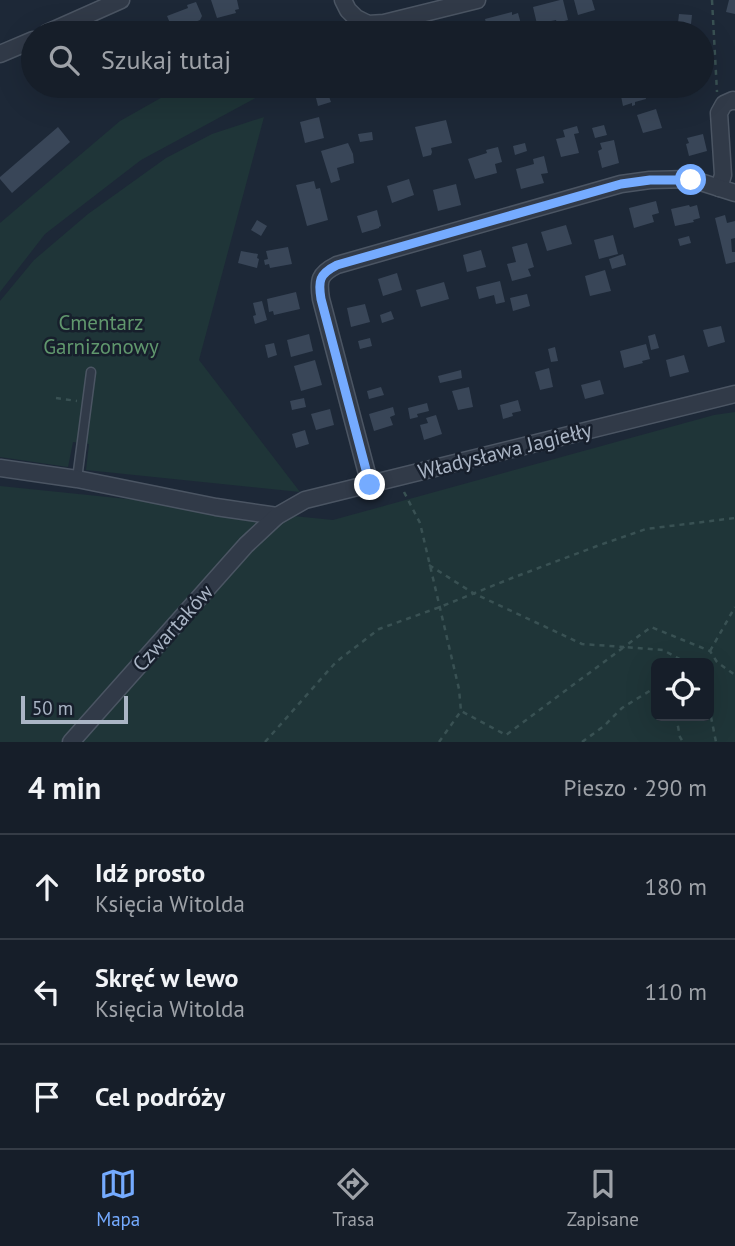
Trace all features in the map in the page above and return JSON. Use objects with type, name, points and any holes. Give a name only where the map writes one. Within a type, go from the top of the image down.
[{"type":"street","points":[[74,21],[121,0]]},
{"type":"street","points":[[343,0],[348,10],[362,21]]},
{"type":"street","points":[[392,21],[477,0]]},
{"type":"street","points":[[0,54],[21,45]]},
{"type":"street","points":[[727,190],[723,175],[719,113],[729,102]]},
{"type":"street","points":[[370,485],[318,285],[328,269],[621,184],[650,180],[691,180],[727,190]]},
{"type":"street","name":"Władysława Jagiełły","points":[[277,516],[304,500],[735,394]]},
{"type":"street","points":[[0,468],[77,479],[216,507],[277,516]]},
{"type":"street","name":"Czwartaków","points":[[71,742],[246,545],[277,516]]},
{"type":"lane","points":[[77,479],[91,372]]},
{"type":"path","points":[[712,0],[713,21]]},
{"type":"path","points":[[714,45],[716,90],[729,102]]},
{"type":"path","points":[[56,398],[87,402]]},
{"type":"path","points":[[400,485],[420,523],[459,689],[461,711],[439,742]]},
{"type":"path","points":[[265,742],[335,662],[379,629],[646,529],[735,518]]},
{"type":"path","points":[[429,565],[473,593],[582,644],[663,650],[678,658]]},
{"type":"path","points":[[710,650],[735,607]]},
{"type":"path","points":[[461,711],[506,735],[651,627],[710,650],[717,662],[735,676]]},
{"type":"path","points":[[582,742],[622,708],[651,690]]},
{"type":"path","points":[[677,721],[683,742]]},
{"type":"path","points":[[712,721],[716,742]]},
{"type":"green space","points":[[161,98],[255,98],[141,160],[45,234],[0,292],[0,223],[120,121]]},
{"type":"green space","name":"Cmentarz Garnizonowy","points":[[264,117],[199,360],[300,492],[86,470],[89,444],[73,442],[68,467],[0,457],[0,301],[34,260],[88,214],[166,158],[212,134]]},
{"type":"green space","points":[[735,412],[735,742],[0,742],[0,486],[333,520],[714,415]]},
{"type":"building","points":[[211,0],[237,0],[239,9],[235,10],[236,13],[217,18]]},
{"type":"building","points":[[563,0],[568,20],[536,21],[533,7]]},
{"type":"building","points":[[574,0],[592,0],[595,10],[578,15]]},
{"type":"building","points":[[729,0],[735,0],[735,14],[726,12]]},
{"type":"building","points":[[196,2],[202,16],[200,20],[169,21],[167,16],[188,8],[187,5]]},
{"type":"building","points":[[512,12],[512,15],[518,13],[520,21],[486,21]]},
{"type":"building","points":[[679,14],[692,15],[691,21],[678,21]]},
{"type":"building","points":[[316,98],[330,98],[331,102],[318,106]]},
{"type":"building","points":[[621,98],[646,98],[635,102],[635,105],[632,106],[632,103],[623,106]]},
{"type":"building","points":[[656,109],[662,128],[643,133],[637,115]]},
{"type":"building","points":[[319,117],[324,138],[305,143],[300,122]]},
{"type":"building","points":[[446,120],[452,143],[431,148],[431,155],[423,157],[415,127]]},
{"type":"building","points":[[604,125],[607,135],[595,138],[592,128]]},
{"type":"building","points":[[577,126],[579,133],[574,134],[579,153],[561,157],[556,139],[565,137],[563,130]]},
{"type":"building","points":[[58,127],[70,142],[12,193],[0,177]]},
{"type":"building","points":[[372,132],[373,140],[360,142],[358,134]]},
{"type":"building","points":[[703,134],[707,151],[689,156],[687,138]]},
{"type":"building","points":[[614,140],[619,163],[602,168],[598,151],[602,149],[600,143]]},
{"type":"building","points":[[348,143],[354,163],[337,168],[340,180],[331,183],[321,151]]},
{"type":"building","points":[[525,143],[527,151],[515,155],[513,146]]},
{"type":"building","points":[[498,147],[502,162],[495,164],[497,173],[475,179],[468,159]]},
{"type":"building","points":[[544,156],[548,173],[541,174],[544,183],[521,189],[516,169],[534,164],[533,159]]},
{"type":"building","points":[[409,179],[414,195],[392,203],[387,186]]},
{"type":"building","points":[[314,181],[316,189],[320,188],[328,220],[307,226],[296,185]]},
{"type":"building","points":[[456,184],[461,205],[438,211],[433,190]]},
{"type":"building","points":[[656,201],[659,213],[652,215],[654,222],[634,228],[629,208]]},
{"type":"building","points":[[697,205],[700,218],[675,226],[671,209]]},
{"type":"building","points":[[377,210],[381,226],[362,233],[357,216]]},
{"type":"building","points":[[725,215],[727,223],[735,221],[735,238],[731,239],[735,262],[726,264],[715,218]]},
{"type":"building","points":[[257,220],[267,226],[261,236],[251,230]]},
{"type":"building","points":[[566,225],[572,244],[547,251],[541,232]]},
{"type":"building","points":[[613,235],[618,254],[599,259],[594,240]]},
{"type":"building","points":[[689,236],[691,243],[680,246],[678,239]]},
{"type":"building","points":[[527,243],[534,267],[528,269],[531,276],[512,281],[507,264],[516,262],[512,247]]},
{"type":"building","points":[[288,247],[292,264],[270,268],[269,264],[265,265],[264,260],[268,259],[266,251]]},
{"type":"building","points":[[481,250],[486,267],[467,272],[463,255]]},
{"type":"building","points":[[241,251],[258,254],[257,268],[238,263]]},
{"type":"building","points":[[623,254],[626,265],[612,269],[609,259]]},
{"type":"building","points":[[605,270],[611,291],[590,296],[585,276]]},
{"type":"building","points":[[397,273],[402,290],[383,296],[378,279]]},
{"type":"building","points":[[500,281],[505,302],[496,304],[494,295],[479,299],[476,287]]},
{"type":"building","points":[[444,282],[449,299],[421,307],[416,290]]},
{"type":"building","points":[[296,292],[300,309],[274,315],[273,311],[269,312],[267,299]]},
{"type":"building","points":[[527,294],[530,306],[513,311],[510,298]]},
{"type":"building","points":[[262,301],[267,320],[255,324],[253,303]]},
{"type":"building","points":[[365,304],[370,322],[351,327],[347,308]]},
{"type":"building","points":[[391,311],[394,319],[382,323],[380,315]]},
{"type":"building","points":[[721,326],[725,342],[708,347],[703,330]]},
{"type":"building","points":[[309,334],[313,351],[291,357],[287,340]]},
{"type":"building","points":[[655,334],[659,348],[651,350],[648,336]]},
{"type":"building","points":[[370,338],[372,346],[360,349],[358,341]]},
{"type":"building","points":[[274,343],[277,355],[268,358],[265,345]]},
{"type":"building","points":[[646,344],[650,359],[624,368],[620,351]]},
{"type":"building","points":[[555,347],[558,361],[551,362],[548,349]]},
{"type":"building","points":[[684,355],[689,372],[670,377],[666,360]]},
{"type":"building","points":[[315,360],[322,385],[301,391],[294,366]]},
{"type":"building","points":[[549,368],[553,387],[540,390],[535,372]]},
{"type":"building","points":[[461,370],[462,378],[440,383],[438,376]]},
{"type":"building","points":[[600,380],[604,394],[585,399],[581,385]]},
{"type":"building","points":[[381,387],[384,395],[369,399],[367,391]]},
{"type":"building","points":[[469,387],[473,407],[458,410],[452,391]]},
{"type":"building","points":[[304,398],[306,407],[292,410],[290,401]]},
{"type":"building","points":[[518,400],[521,411],[503,419],[500,405]]},
{"type":"building","points":[[427,403],[429,411],[410,419],[408,408]]},
{"type":"building","points":[[393,407],[395,415],[390,417],[393,425],[374,431],[369,414]]},
{"type":"building","points":[[330,409],[334,425],[316,430],[311,414]]},
{"type":"building","points":[[436,415],[442,434],[424,440],[420,425],[428,423],[426,418]]},
{"type":"building","points":[[305,430],[309,444],[296,448],[292,434]]},
{"type":"route","points":[[370,485],[318,285],[328,269],[621,184],[650,180],[691,180]]}]
